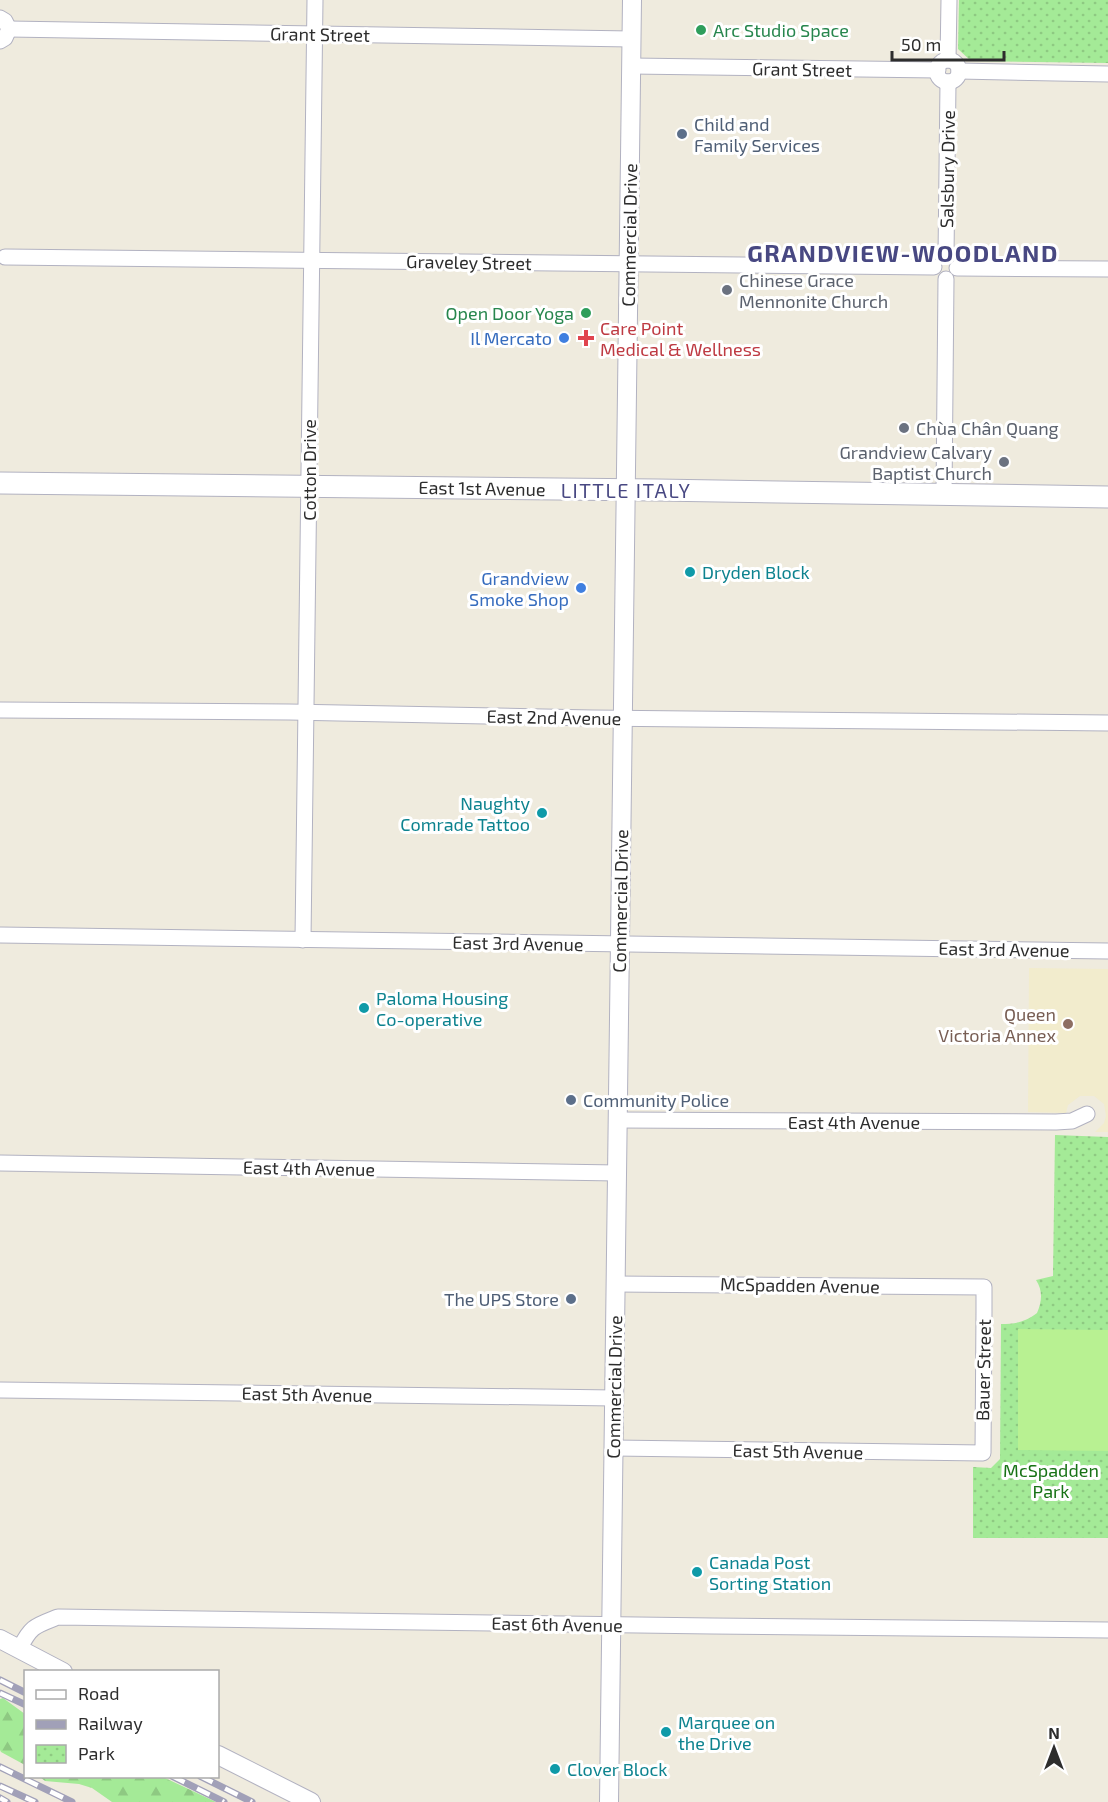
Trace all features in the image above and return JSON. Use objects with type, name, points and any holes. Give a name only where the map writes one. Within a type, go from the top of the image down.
[{"type":"main road","name":"East 1st Avenue","points":[[0,483],[1108,497]]},
{"type":"street","name":"Cotton Drive","points":[[303,940],[315,0]]},
{"type":"street","name":"Commercial Drive","points":[[609,1802],[632,0]]},
{"type":"street","name":"Salsbury Drive","points":[[946,256],[949,0]]},
{"type":"street","name":"Grant Street","points":[[3,30],[631,39]]},
{"type":"street","name":"Grant Street","points":[[631,66],[1108,74]]},
{"type":"street","points":[[944,495],[951,273],[953,258],[946,256],[939,258],[934,264],[939,277],[951,273],[1108,270]]},
{"type":"street","name":"Graveley Street","points":[[2,257],[934,267]]},
{"type":"street","name":"East 2nd Avenue","points":[[0,710],[1108,723]]},
{"type":"street","name":"East 3rd Avenue","points":[[0,935],[1108,951]]},
{"type":"street","name":"East 4th Avenue","points":[[618,1120],[1056,1122],[1072,1121],[1088,1114]]},
{"type":"street","name":"East 4th Avenue","points":[[0,1163],[617,1173]]},
{"type":"street","name":"McSpadden Avenue","points":[[615,1284],[984,1287]]},
{"type":"street","name":"Bauer Street","points":[[983,1453],[984,1287]]},
{"type":"street","name":"East 5th Avenue","points":[[0,1390],[615,1398]]},
{"type":"street","name":"East 5th Avenue","points":[[614,1448],[983,1453]]},
{"type":"street","name":"East 6th Avenue","points":[[20,1648],[27,1634],[35,1626],[57,1617],[1108,1629]]},
{"type":"street","points":[[0,1639],[61,1670]]},
{"type":"street","points":[[219,1756],[311,1802]]},
{"type":"shaded area","name":"Queen Victoria Annex","points":[[1029,968],[1108,969],[1108,1132],[1095,1132],[1104,1123],[1106,1116],[1104,1104],[1094,1096],[1080,1096],[1068,1105],[1066,1113],[1028,1112]]},
{"type":"green space","points":[[959,0],[1108,0],[1108,63],[971,61],[958,49]]},
{"type":"green space","name":"McSpadden Park","points":[[1055,1135],[1108,1137],[1108,1538],[973,1538],[973,1467],[991,1468],[1000,1459],[1001,1324],[1020,1322],[1037,1313],[1041,1296],[1036,1280],[1053,1276]]},
{"type":"green space","points":[[1018,1329],[1108,1330],[1108,1451],[1018,1450]]},
{"type":"green space","points":[[3,1698],[24,1713],[24,1764],[0,1750],[0,1699]]},
{"type":"green space","points":[[41,1778],[165,1778],[216,1802],[112,1802],[92,1788],[79,1784],[45,1781]]},
{"type":"railway","points":[[0,1680],[24,1692]]},
{"type":"railway","points":[[0,1693],[24,1704]]},
{"type":"railway","points":[[0,1767],[72,1802]]},
{"type":"railway","points":[[176,1778],[224,1802]]},
{"type":"railway","points":[[204,1778],[252,1802]]},
{"type":"railway","points":[[0,1786],[35,1802]]},
{"type":"railway","points":[[0,1798],[7,1802]]},
{"type":"place","name":"Arc Studio Space","points":[[701,30]]},
{"type":"place","name":"Child and Family Services","points":[[682,134]]},
{"type":"place","name":"Chinese Grace Mennonite Church","points":[[727,290]]},
{"type":"place","name":"Open Door Yoga","points":[[586,313]]},
{"type":"place","name":"Il Mercato","points":[[564,338]]},
{"type":"place","name":"Care Point Medical & Wellness","points":[[586,338]]},
{"type":"place","name":"Chùa Chân Quang","points":[[904,428]]},
{"type":"place","name":"Grandview Calvary Baptist Church","points":[[1004,462]]},
{"type":"place","name":"Dryden Block","points":[[690,572]]},
{"type":"place","name":"Grandview Smoke Shop","points":[[581,588]]},
{"type":"place","name":"Naughty Comrade Tattoo","points":[[542,813]]},
{"type":"place","name":"Paloma Housing Co-operative","points":[[364,1008]]},
{"type":"place","name":"Queen Victoria Annex","points":[[1068,1024]]},
{"type":"place","name":"Community Police","points":[[571,1100]]},
{"type":"place","name":"The UPS Store","points":[[571,1299]]},
{"type":"place","name":"Canada Post Sorting Station","points":[[697,1572]]},
{"type":"place","name":"Marquee on the Drive","points":[[666,1732]]},
{"type":"place","name":"Clover Block","points":[[555,1769]]},
{"type":"district","name":"GRANDVIEW-WOODLAND","points":[[903,252]]},
{"type":"district","name":"LITTLE ITALY","points":[[626,490]]}]
